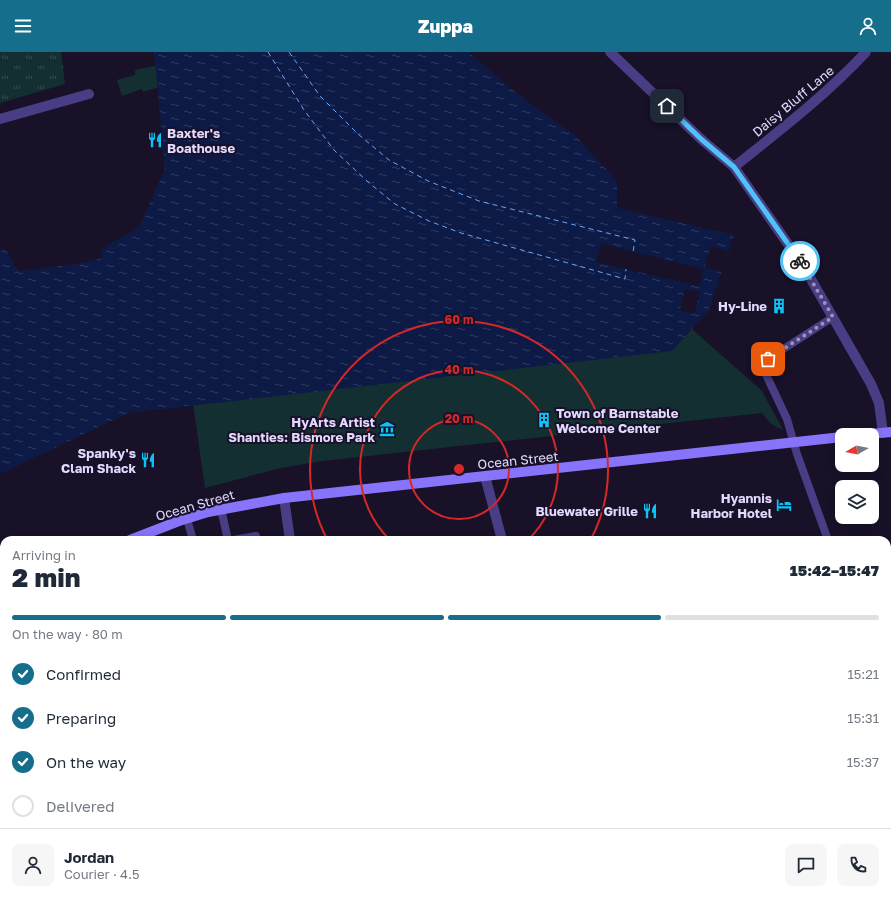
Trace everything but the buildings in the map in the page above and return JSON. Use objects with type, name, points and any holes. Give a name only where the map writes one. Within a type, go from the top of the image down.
[{"type":"main road","name":"Ocean Street","points":[[141,536],[187,519],[221,509],[284,498],[835,438]]},
{"type":"street","points":[[610,52],[701,139],[734,167],[804,266],[876,394],[887,432]]},
{"type":"street","name":"Daisy Bluff Lane","points":[[734,167],[817,100],[845,75],[866,52]]},
{"type":"street","points":[[0,119],[89,94]]},
{"type":"street","points":[[485,476],[501,536]]},
{"type":"street","points":[[284,498],[289,536]]},
{"type":"lane","points":[[827,536],[793,442],[787,419],[760,362],[768,359],[833,317]]},
{"type":"lane","points":[[221,509],[227,536]]},
{"type":"lane","points":[[187,519],[192,536]]},
{"type":"green space","points":[[0,52],[61,52],[65,84],[0,103]]},
{"type":"green space","points":[[159,65],[165,85],[143,92],[142,89],[122,96],[117,80],[135,75],[135,70]]},
{"type":"green space","points":[[692,329],[762,391],[783,430],[771,424],[762,413],[322,461],[281,468],[205,488],[193,404],[673,349]]},
{"type":"water","points":[[154,52],[468,52],[514,91],[575,135],[617,181],[617,208],[734,235],[709,310],[672,351],[128,413],[0,474],[0,249],[76,264],[139,227],[165,169]]},
{"type":"pier","points":[[601,244],[703,269],[699,286],[596,262]]},
{"type":"pier","points":[[711,246],[728,251],[722,272],[705,267]]},
{"type":"pier","points":[[100,248],[102,258],[76,264],[18,271],[6,250],[14,249],[76,262]]},
{"type":"pier","points":[[685,289],[700,292],[694,314],[680,310]]},
{"type":"ferry route","points":[[268,52],[304,110],[334,150],[368,182],[395,204],[429,221],[461,233],[625,279],[626,269]]},
{"type":"ferry route","points":[[289,52],[320,96],[358,134],[389,160],[428,181],[479,201],[635,240],[633,252]]},
{"type":"way so far","points":[[768,359],[833,317],[800,261]]},
{"type":"place","name":"Baxter's Boathouse","points":[[155,140]]},
{"type":"place","name":"Hy-Line","points":[[779,306]]},
{"type":"place","name":"Town of Barnstable Welcome Center","points":[[544,420]]},
{"type":"place","name":"HyArts Artist Shanties: Bismore Park","points":[[387,429]]},
{"type":"place","name":"Spanky's Clam Shack","points":[[148,460]]},
{"type":"place","name":"Hyannis Harbor Hotel","points":[[784,505]]},
{"type":"place","name":"Bluewater Grille","points":[[650,511]]},
{"type":"route","points":[[667,106],[701,139],[734,167],[800,261]]}]
